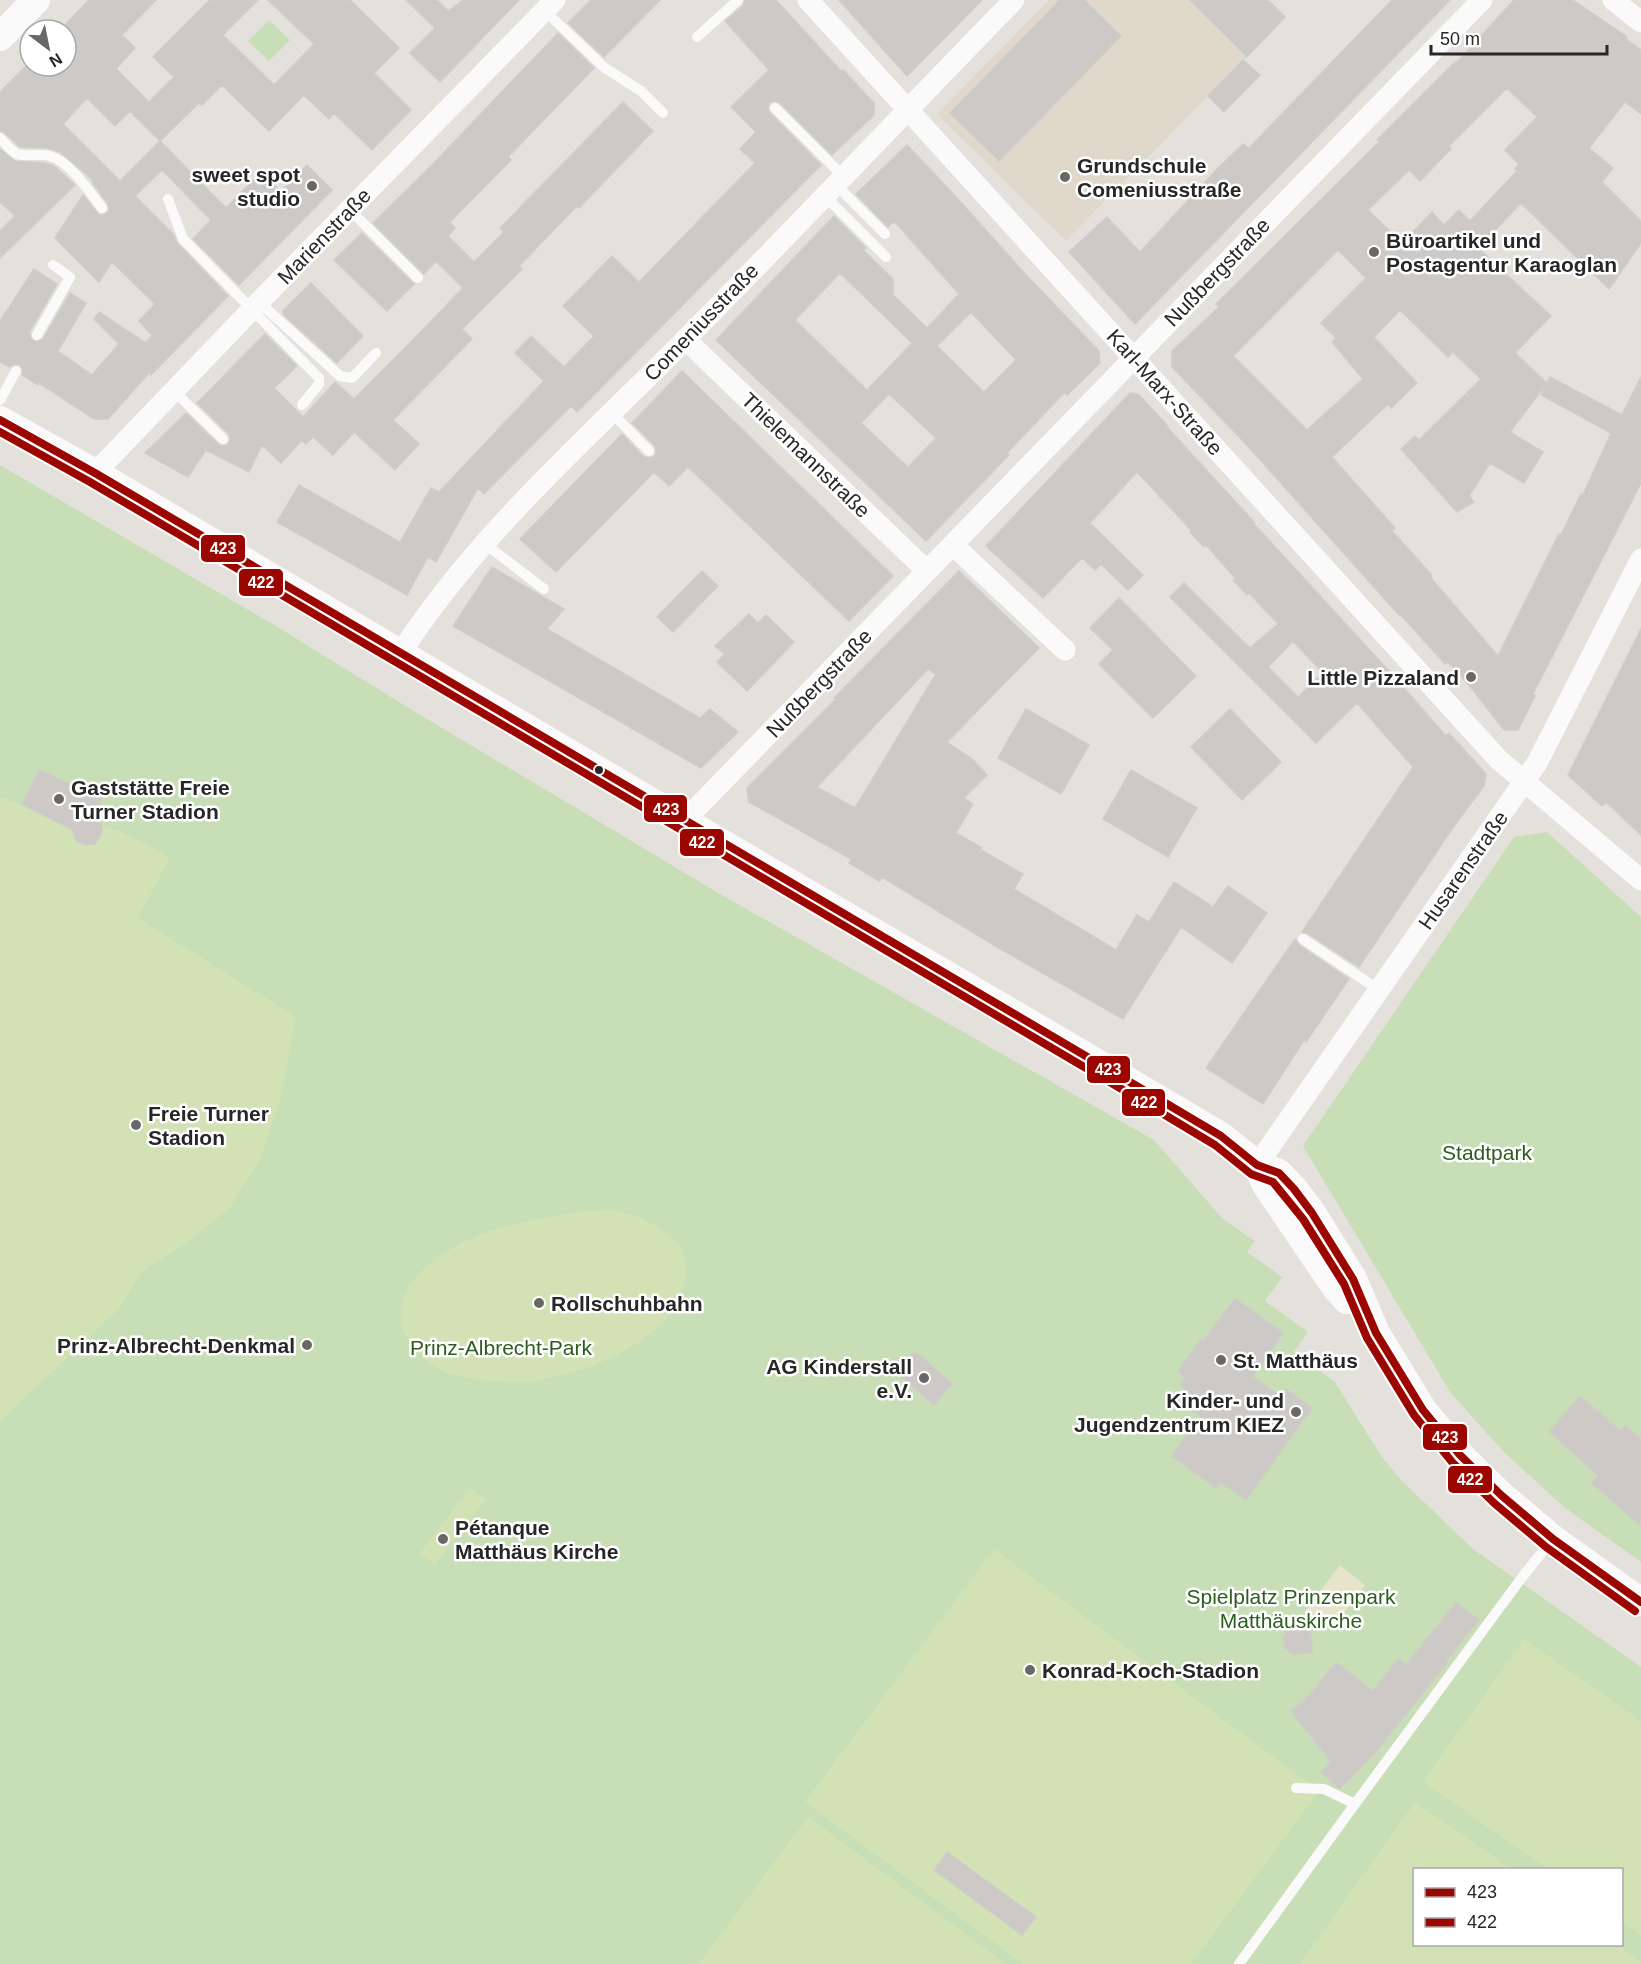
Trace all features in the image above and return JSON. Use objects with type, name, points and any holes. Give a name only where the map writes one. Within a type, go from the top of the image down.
[{"type":"street","points":[[0,37],[36,0]]},
{"type":"street","name":"Karl-Marx-Straße","points":[[808,0],[1499,760],[1641,880]]},
{"type":"street","name":"Comeniusstraße","points":[[400,654],[427,615],[484,543],[1014,0]]},
{"type":"street","name":"Nußbergstraße","points":[[684,821],[1482,0]]},
{"type":"street","points":[[1612,0],[1641,22]]},
{"type":"street","name":"Marienstraße","points":[[95,473],[550,5]]},
{"type":"street","name":"Thielemannstraße","points":[[685,339],[927,572]]},
{"type":"street","points":[[0,420],[95,473],[1221,1136],[1257,1165],[1266,1185],[1336,1288],[1376,1333],[1423,1410],[1460,1455],[1501,1495],[1553,1539],[1641,1602]]},
{"type":"street","points":[[953,545],[1065,650]]},
{"type":"street","name":"Husarenstraße","points":[[1257,1165],[1525,782],[1543,753],[1641,559]]},
{"type":"lane","points":[[697,37],[738,0]]},
{"type":"lane","points":[[550,5],[605,68],[641,91],[663,113]]},
{"type":"lane","points":[[775,108],[886,257]]},
{"type":"lane","points":[[0,138],[15,153],[51,156],[63,164],[86,186],[102,208]]},
{"type":"lane","points":[[834,185],[885,234]]},
{"type":"lane","points":[[168,199],[183,239],[255,306],[340,376],[352,378],[376,353]]},
{"type":"lane","points":[[350,210],[418,278]]},
{"type":"lane","points":[[37,335],[70,277],[53,265]]},
{"type":"lane","points":[[255,306],[319,378],[320,384],[302,405]]},
{"type":"lane","points":[[0,400],[16,372]]},
{"type":"lane","points":[[174,391],[223,439]]},
{"type":"lane","points":[[612,413],[649,451]]},
{"type":"lane","points":[[484,543],[544,589]]},
{"type":"lane","points":[[1303,939],[1379,990]]},
{"type":"lane","points":[[1239,1964],[1523,1576],[1553,1539]]},
{"type":"lane","points":[[1296,1788],[1324,1789],[1355,1804]]},
{"type":"shaded area","name":"Grundschule Comeniusstraße","points":[[1049,0],[1268,0],[1285,17],[1066,241],[937,114]]},
{"type":"green space","points":[[269,20],[290,40],[269,61],[248,41]]},
{"type":"green space","name":"Prinz-Albrecht-Park","points":[[0,465],[276,626],[720,894],[1154,1140],[1222,1218],[1255,1241],[1247,1252],[1282,1277],[1265,1301],[1308,1332],[1294,1352],[1334,1381],[1382,1457],[1401,1480],[1473,1549],[1641,1667],[1641,1964],[0,1964]]},
{"type":"green space","name":"Freie Turner Stadion","points":[[0,797],[72,829],[76,841],[85,845],[95,844],[101,835],[102,825],[126,834],[170,857],[138,918],[296,1017],[282,1093],[261,1157],[230,1208],[186,1243],[142,1271],[119,1309],[0,1421]]},
{"type":"green space","name":"Stadtpark","points":[[1547,832],[1641,917],[1641,1562],[1565,1508],[1505,1453],[1450,1392],[1303,1146],[1514,837]]},
{"type":"green space","name":"Rollschuhbahn","points":[[588,1211],[620,1211],[630,1214],[653,1224],[679,1245],[683,1252],[686,1263],[684,1287],[666,1319],[649,1335],[616,1355],[592,1366],[535,1382],[486,1381],[453,1375],[424,1360],[412,1346],[401,1324],[402,1303],[411,1283],[427,1266],[463,1242],[503,1227]]},
{"type":"green space","name":"Pétanque Matthäus Kirche","points":[[470,1488],[486,1500],[435,1565],[420,1553]]},
{"type":"green space","name":"Konrad-Koch-Stadion","points":[[994,1549],[1319,1791],[1191,1964],[1023,1964],[805,1802]]},
{"type":"green space","points":[[1524,1639],[1641,1721],[1641,1935],[1623,1922],[1623,1868],[1547,1868],[1423,1782]]},
{"type":"green space","points":[[1415,1802],[1510,1868],[1413,1868],[1413,1946],[1618,1946],[1641,1961],[1641,1964],[1300,1964]]},
{"type":"green space","points":[[808,1817],[1006,1964],[699,1964]]},
{"type":"sand","points":[[1340,1565],[1365,1585],[1331,1630],[1306,1610]]},
{"type":"building","points":[[89,0],[156,0],[122,35],[135,48],[116,69],[149,102],[174,77],[153,57],[210,0],[258,0],[223,35],[274,85],[314,44],[268,0],[350,0],[399,48],[374,73],[411,110],[372,150],[334,113],[329,119],[304,95],[269,131],[222,85],[202,105],[199,103],[160,141],[226,208],[261,172],[281,192],[307,165],[332,190],[239,285],[193,239],[211,220],[162,170],[135,196],[173,234],[178,244],[228,296],[151,375],[149,373],[108,419],[94,419],[39,383],[38,385],[22,375],[23,370],[20,365],[15,364],[9,367],[0,362],[0,321],[34,269],[57,284],[30,331],[30,338],[36,342],[43,339],[70,293],[86,303],[58,351],[92,375],[119,344],[94,319],[99,312],[146,343],[152,335],[139,321],[155,304],[112,262],[99,282],[55,238],[83,195],[99,215],[109,212],[108,204],[92,182],[93,180],[60,152],[47,148],[20,147],[0,131],[0,92],[18,74],[18,78],[78,78],[78,18],[72,18]],"holes":[[[87,98],[115,126],[130,111],[160,141],[120,181],[63,124]]]},
{"type":"building","points":[[406,0],[437,0],[448,11],[463,0],[519,0],[440,82],[410,53],[435,28]]},
{"type":"building","points":[[591,0],[660,0],[604,57],[568,23]]},
{"type":"building","points":[[745,0],[776,0],[841,71],[843,70],[874,103],[874,115],[832,155],[780,103],[774,101],[769,103],[770,113],[821,165],[577,412],[571,406],[484,494],[478,488],[436,562],[428,557],[407,595],[277,522],[299,485],[400,542],[431,488],[439,492],[544,381],[515,353],[531,336],[564,367],[594,336],[563,306],[612,256],[639,282],[755,163],[740,149],[756,132],[731,107],[769,70],[725,21],[743,6]]},
{"type":"building","points":[[839,0],[982,0],[907,76]]},
{"type":"building","points":[[1060,0],[1084,0],[1121,36],[999,161],[950,113]]},
{"type":"building","points":[[1190,0],[1268,0],[1285,17],[1247,57]]},
{"type":"building","points":[[1392,0],[1450,0],[1135,324],[1069,252],[1107,217],[1140,252],[1219,167],[1243,144],[1249,148]]},
{"type":"building","points":[[1514,0],[1573,0],[1627,37],[1626,39],[1641,50],[1641,114],[1625,102],[1589,148],[1613,168],[1602,182],[1641,221],[1641,243],[1609,289],[1521,203],[1478,248],[1551,316],[1515,353],[1547,383],[1550,377],[1622,415],[1641,377],[1641,483],[1533,694],[1535,696],[1518,730],[1504,730],[1448,662],[1445,664],[1399,615],[1245,443],[1172,367],[1172,351],[1219,307],[1216,304],[1456,63]],"holes":[[[1507,88],[1537,117],[1505,150],[1519,164],[1515,169],[1517,171],[1470,221],[1459,210],[1444,225],[1432,212],[1402,243],[1368,210],[1409,170],[1420,181],[1451,149],[1449,146]],[[1338,250],[1366,278],[1321,323],[1336,338],[1332,342],[1363,379],[1307,430],[1233,356]],[[1400,310],[1448,357],[1453,352],[1481,379],[1419,440],[1415,436],[1401,449],[1457,512],[1474,502],[1469,496],[1490,463],[1524,483],[1543,452],[1510,432],[1547,383],[1541,395],[1611,433],[1583,495],[1581,494],[1561,535],[1559,534],[1498,656],[1431,578],[1431,574],[1392,531],[1395,528],[1332,457],[1388,404],[1391,408],[1417,383],[1374,337]]]},
{"type":"building","points":[[558,33],[594,68],[508,157],[511,160],[450,222],[455,228],[448,236],[474,262],[504,232],[500,228],[623,102],[653,131],[519,266],[522,269],[462,329],[472,339],[393,420],[419,444],[395,470],[354,432],[333,455],[313,437],[306,444],[302,440],[281,463],[262,445],[249,472],[206,450],[188,477],[145,453],[186,413],[218,444],[228,445],[229,434],[197,403],[265,334],[297,366],[274,388],[303,417],[335,382],[354,399],[403,350],[463,288],[436,261],[424,274],[373,223],[432,165]]},
{"type":"building","points":[[1243,60],[1260,75],[1224,112],[1208,96]]},
{"type":"building","points":[[907,145],[1099,351],[1100,363],[1067,395],[1065,392],[1007,453],[1009,455],[926,541],[716,340],[834,216],[866,248],[863,250],[893,279],[893,295],[927,328],[959,294],[894,221],[888,227],[856,194]],"holes":[[[840,273],[912,343],[867,390],[795,320]],[[971,312],[1016,360],[984,392],[937,346]],[[889,394],[936,438],[908,467],[861,423]]]},
{"type":"building","points":[[0,149],[15,161],[45,163],[54,166],[75,185],[0,258],[0,231],[15,216],[0,202]]},
{"type":"building","points":[[362,233],[414,284],[387,311],[334,260]]},
{"type":"building","points":[[311,283],[363,336],[337,363],[284,315],[283,311]]},
{"type":"building","points":[[682,371],[893,576],[849,621],[688,467],[669,486],[654,472],[556,572],[520,539],[622,434],[644,457],[655,456],[655,446],[632,423]]},
{"type":"building","points":[[1130,393],[1138,394],[1446,736],[1449,733],[1486,774],[1484,786],[1454,826],[1359,967],[1302,932],[1413,767],[1357,703],[1316,743],[1170,597],[1184,583],[1250,648],[1278,624],[1249,593],[1247,595],[1233,580],[1235,578],[1206,545],[1204,547],[1137,472],[1090,523],[1143,575],[1128,590],[1101,564],[1095,570],[1082,558],[1043,598],[986,546]],"holes":[[[1293,641],[1323,673],[1298,697],[1268,667]]]},
{"type":"building","points":[[492,567],[564,609],[547,629],[700,718],[710,709],[738,732],[701,768],[453,626]]},
{"type":"building","points":[[702,571],[718,586],[673,632],[657,617]]},
{"type":"building","points":[[959,571],[1039,648],[947,742],[972,759],[987,775],[964,798],[973,804],[956,833],[1023,874],[1014,889],[1116,950],[1137,915],[1149,922],[1174,882],[1213,907],[1228,886],[1267,913],[1232,963],[1181,927],[1123,1019],[997,947],[882,877],[879,881],[849,863],[851,859],[749,802],[747,788],[836,699],[834,698]],"holes":[[[928,669],[936,674],[855,808],[817,787]]]},
{"type":"building","points":[[1119,598],[1196,676],[1153,718],[1099,664],[1113,650],[1090,628]]},
{"type":"building","points":[[749,614],[758,623],[766,615],[794,642],[747,691],[717,662],[725,654],[715,646]]},
{"type":"building","points":[[1641,629],[1641,835],[1606,802],[1602,806],[1568,775]]},
{"type":"building","points":[[1026,709],[1089,745],[1061,794],[998,758]]},
{"type":"building","points":[[1230,709],[1281,762],[1242,800],[1191,747]]},
{"type":"building","points":[[39,770],[102,798],[94,816],[102,825],[101,835],[95,844],[85,845],[76,841],[72,829],[22,805]]},
{"type":"building","points":[[1131,770],[1197,808],[1168,857],[1103,819]]},
{"type":"building","points":[[1295,939],[1299,945],[1349,979],[1306,1042],[1304,1040],[1263,1104],[1206,1068]]},
{"type":"building","points":[[1235,1298],[1283,1333],[1253,1377],[1281,1396],[1286,1389],[1312,1408],[1246,1500],[1220,1482],[1216,1488],[1172,1456],[1200,1417],[1189,1404],[1186,1390],[1180,1385],[1186,1377],[1178,1371]]},
{"type":"building","name":"AG Kinderstall e.V.","points":[[915,1351],[952,1384],[934,1405],[896,1373]]},
{"type":"building","points":[[1580,1396],[1621,1431],[1625,1426],[1641,1439],[1641,1526],[1591,1483],[1598,1475],[1549,1432]]},
{"type":"building","points":[[1456,1602],[1479,1620],[1375,1753],[1347,1782],[1340,1788],[1337,1787],[1321,1772],[1331,1762],[1291,1711],[1311,1694],[1336,1662],[1373,1691],[1398,1659],[1406,1665]]},
{"type":"building","points":[[1301,1626],[1310,1633],[1313,1652],[1294,1655],[1285,1648],[1283,1637],[1290,1628]]},
{"type":"building","points":[[947,1852],[1036,1917],[1022,1935],[934,1870]]},
{"type":"transit line","name":"423","points":[[0,420],[95,473],[1135,1085],[1221,1136],[1257,1165],[1279,1173],[1312,1213],[1353,1279],[1376,1333],[1423,1410],[1460,1455],[1501,1495],[1553,1539],[1641,1602]]},
{"type":"transit line","name":"422","points":[[0,432],[90,482],[1130,1094],[1215,1145],[1251,1174],[1273,1182],[1303,1219],[1344,1284],[1367,1338],[1414,1415],[1452,1462],[1494,1503],[1546,1547],[1635,1611]]},
{"type":"place","name":"Grundschule Comeniusstraße","points":[[1065,177]]},
{"type":"place","name":"sweet spot studio","points":[[312,186]]},
{"type":"place","name":"Büroartikel und Postagentur Karaoglan","points":[[1374,252]]},
{"type":"place","name":"Little Pizzaland","points":[[1471,677]]},
{"type":"place","name":"Gaststätte Freie Turner Stadion","points":[[59,799]]},
{"type":"place","name":"Freie Turner Stadion","points":[[136,1125]]},
{"type":"place","name":"Rollschuhbahn","points":[[539,1303]]},
{"type":"place","name":"Prinz-Albrecht-Denkmal","points":[[307,1345]]},
{"type":"place","name":"St. Matthäus","points":[[1221,1360]]},
{"type":"place","name":"AG Kinderstall e.V.","points":[[924,1378]]},
{"type":"place","name":"Kinder- und Jugendzentrum KIEZ","points":[[1296,1412]]},
{"type":"place","name":"Pétanque Matthäus Kirche","points":[[443,1539]]},
{"type":"place","name":"Konrad-Koch-Stadion","points":[[1030,1670]]},
{"type":"park label","name":"Spielplatz Prinzenpark Matthäuskirche","points":[[1291,1608]]}]
